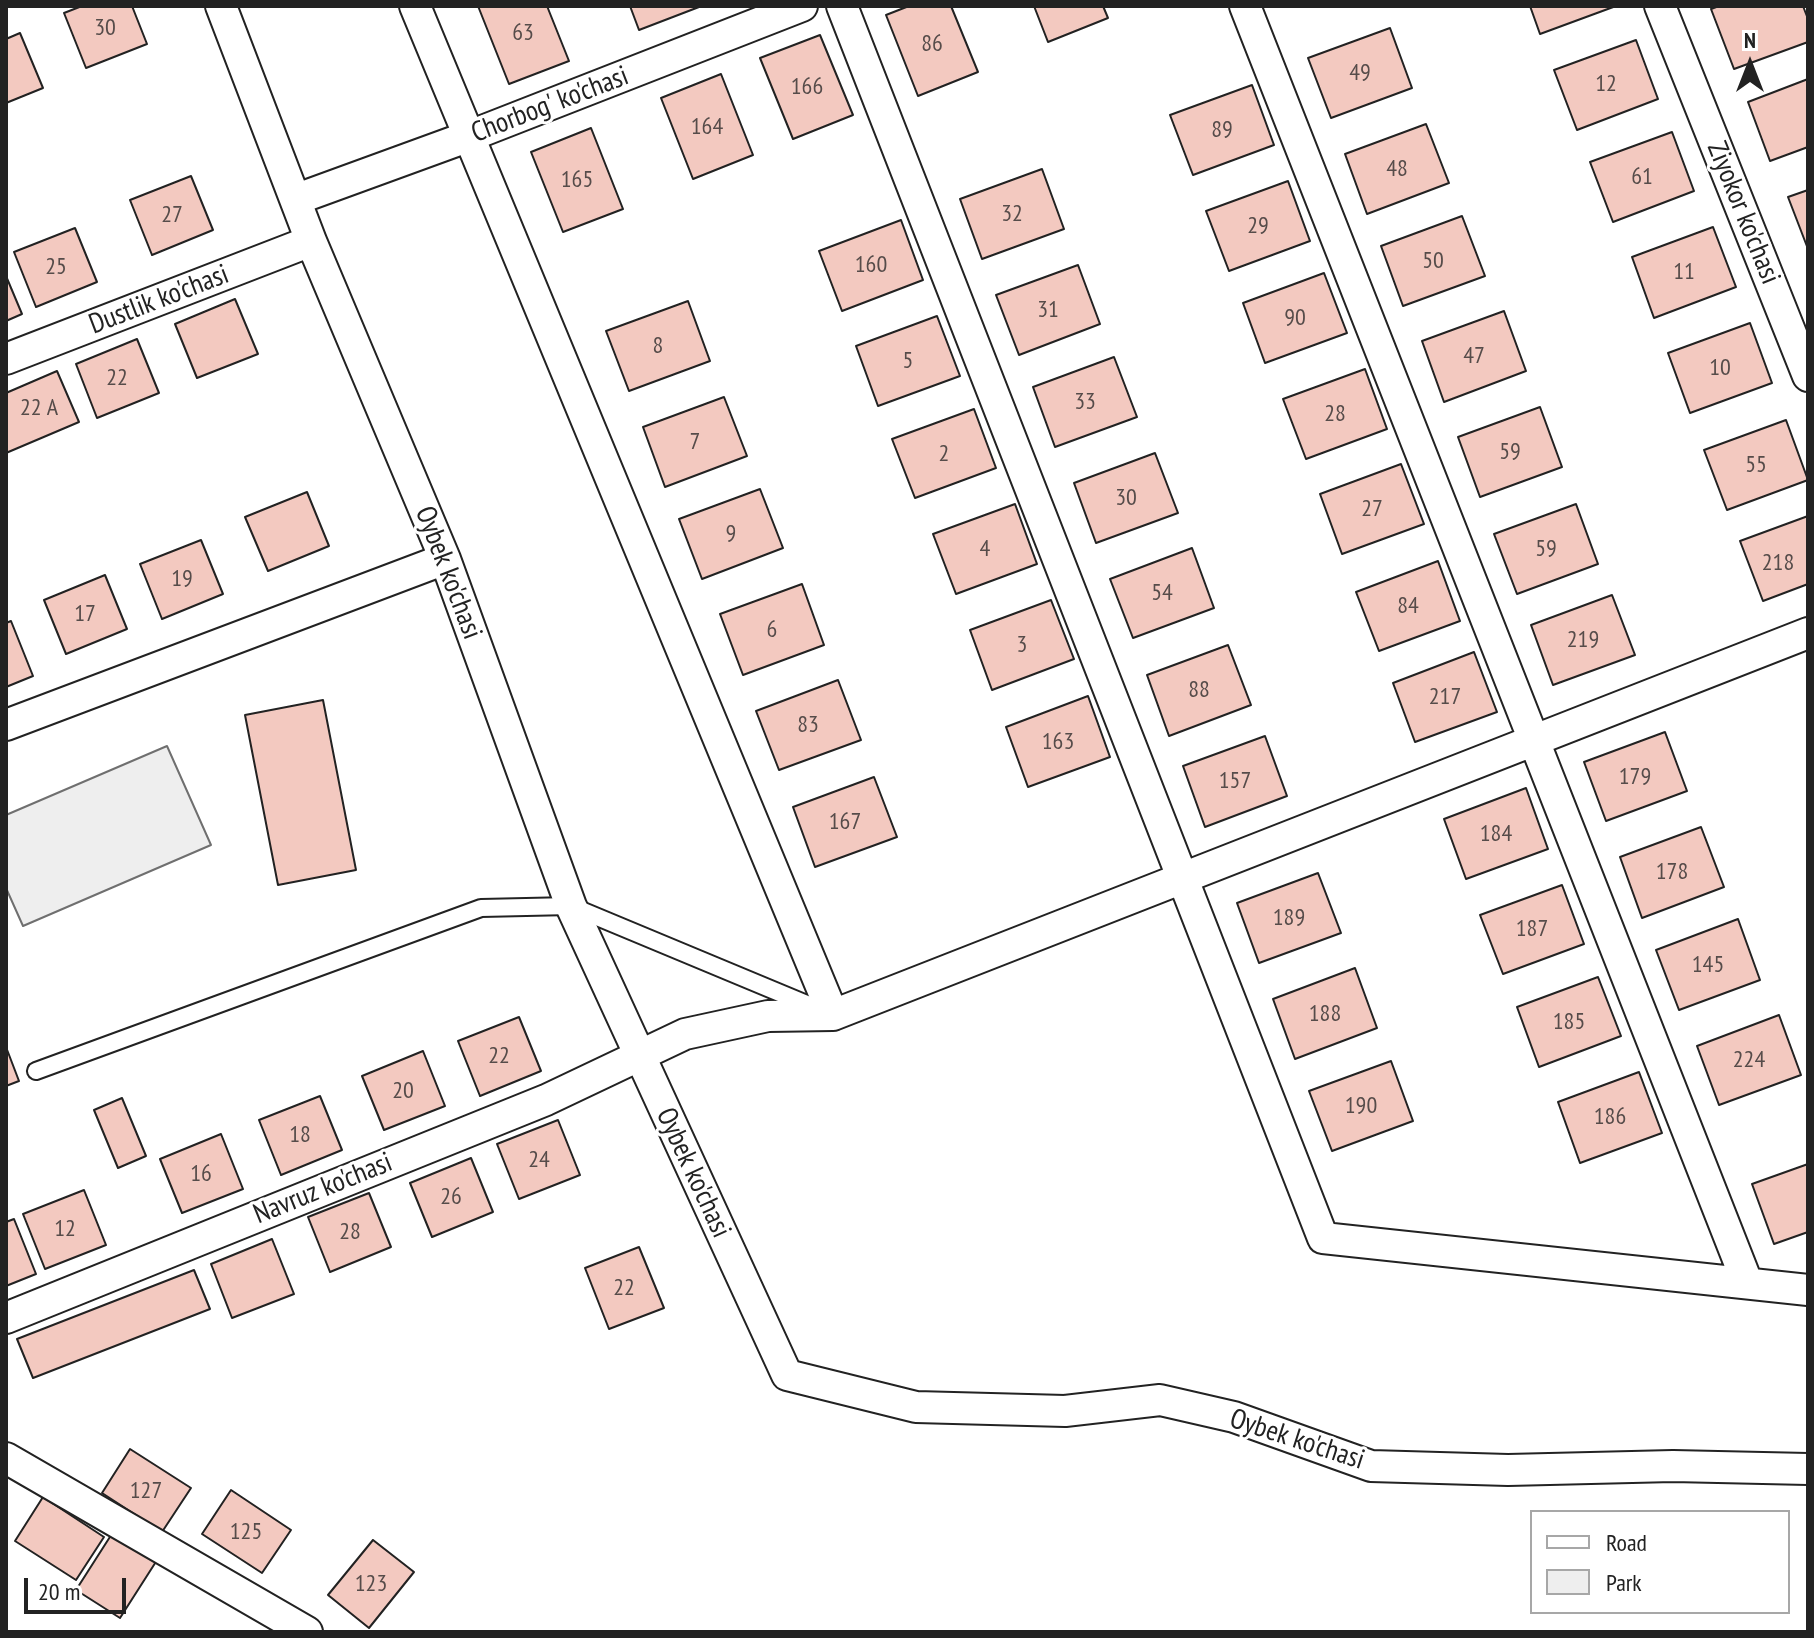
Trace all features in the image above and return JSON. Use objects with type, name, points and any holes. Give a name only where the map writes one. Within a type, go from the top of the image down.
[{"type":"street","name":"Oybek ko'chasi","points":[[221,6],[311,241],[445,559],[571,906],[787,1375],[916,1407],[1065,1411],[1160,1400],[1234,1417],[1371,1466],[1508,1470],[1673,1466],[1808,1469]]},
{"type":"street","points":[[415,6],[833,1015]]},
{"type":"street","name":"Chorbog' ko'chasi","points":[[297,199],[467,137],[802,6]]},
{"type":"street","points":[[842,6],[1185,877],[1323,1238],[1808,1290]]},
{"type":"street","points":[[1245,6],[1747,1282]]},
{"type":"street","name":"Ziyokor ko'chasi","points":[[1660,6],[1808,376]]},
{"type":"street","name":"Dustlik ko'chasi","points":[[6,359],[311,241]]},
{"type":"street","points":[[6,725],[445,559]]},
{"type":"street","name":"Navruz ko'chasi","points":[[6,1318],[546,1100],[685,1034],[754,1019],[833,1015],[1808,633]]},
{"type":"street","points":[[6,1458],[307,1632]]},
{"type":"lane","points":[[36,1071],[481,908],[571,906],[833,1015]]},
{"type":"green space","points":[[167,746],[211,845],[23,926],[6,888],[6,815]]},
{"type":"building","points":[[82,6],[132,6],[147,44],[86,68],[64,13]]},
{"type":"building","points":[[478,6],[547,6],[569,61],[509,84]]},
{"type":"building","points":[[630,6],[698,6],[699,7],[639,30]]},
{"type":"building","points":[[909,6],[951,6],[978,72],[918,96],[886,15]]},
{"type":"building","points":[[1034,6],[1103,6],[1108,18],[1048,42]]},
{"type":"building","points":[[1530,6],[1616,6],[1540,34]]},
{"type":"building","points":[[1719,6],[1803,6],[1808,19],[1808,42],[1734,69],[1711,9]]},
{"type":"building","points":[[1390,28],[1412,88],[1331,118],[1308,58]]},
{"type":"building","points":[[20,33],[43,88],[6,103],[6,39]]},
{"type":"building","points":[[820,35],[853,115],[793,139],[760,58]]},
{"type":"building","points":[[1636,40],[1658,99],[1577,130],[1554,70]]},
{"type":"building","points":[[721,74],[753,155],[693,179],[661,98]]},
{"type":"building","points":[[1808,79],[1808,147],[1770,161],[1748,102]]},
{"type":"building","points":[[1252,85],[1274,145],[1193,175],[1170,115]]},
{"type":"building","points":[[1426,124],[1449,183],[1367,214],[1345,154]]},
{"type":"building","points":[[591,128],[623,209],[563,232],[531,152]]},
{"type":"building","points":[[1672,132],[1694,191],[1613,222],[1590,162]]},
{"type":"building","points":[[1042,169],[1064,229],[982,259],[960,199]]},
{"type":"building","points":[[191,176],[213,230],[152,255],[130,200]]},
{"type":"building","points":[[1288,181],[1310,241],[1229,271],[1206,211]]},
{"type":"building","points":[[1808,190],[1808,249],[1788,197]]},
{"type":"building","points":[[1462,216],[1485,276],[1403,306],[1381,246]]},
{"type":"building","points":[[901,220],[923,280],[842,311],[819,251]]},
{"type":"building","points":[[1713,227],[1736,287],[1654,318],[1632,257]]},
{"type":"building","points":[[75,228],[97,282],[36,307],[14,252]]},
{"type":"building","points":[[1078,265],[1100,324],[1019,355],[996,295]]},
{"type":"building","points":[[1324,273],[1347,333],[1265,363],[1243,303]]},
{"type":"building","points":[[6,276],[22,314],[6,321]]},
{"type":"building","points":[[235,299],[258,354],[197,378],[175,324]]},
{"type":"building","points":[[688,301],[710,361],[629,391],[606,331]]},
{"type":"building","points":[[1504,311],[1526,371],[1444,402],[1422,341]]},
{"type":"building","points":[[937,316],[960,376],[878,406],[856,346]]},
{"type":"building","points":[[1750,323],[1772,383],[1690,413],[1668,353]]},
{"type":"building","points":[[137,339],[159,393],[97,418],[76,364]]},
{"type":"building","points":[[1114,357],[1137,417],[1055,447],[1033,387]]},
{"type":"building","points":[[1365,369],[1387,429],[1306,459],[1283,399]]},
{"type":"building","points":[[57,371],[79,422],[6,453],[6,393]]},
{"type":"building","points":[[724,397],[747,456],[665,487],[643,427]]},
{"type":"building","points":[[1540,407],[1562,467],[1480,497],[1458,437]]},
{"type":"building","points":[[974,409],[996,468],[915,498],[892,439]]},
{"type":"building","points":[[1786,420],[1808,480],[1727,510],[1704,450]]},
{"type":"building","points":[[1155,453],[1178,513],[1096,543],[1074,483]]},
{"type":"building","points":[[1401,464],[1424,524],[1342,554],[1320,494]]},
{"type":"building","points":[[760,489],[783,548],[702,579],[679,519]]},
{"type":"building","points":[[307,492],[329,546],[268,571],[245,517]]},
{"type":"building","points":[[1015,504],[1037,564],[956,594],[933,534]]},
{"type":"building","points":[[1576,504],[1598,564],[1517,594],[1494,534]]},
{"type":"building","points":[[1808,516],[1808,584],[1763,601],[1740,541]]},
{"type":"building","points":[[201,540],[223,594],[162,619],[140,564]]},
{"type":"building","points":[[1192,548],[1214,608],[1133,638],[1110,579]]},
{"type":"building","points":[[1438,561],[1460,621],[1379,651],[1356,592]]},
{"type":"building","points":[[105,575],[127,629],[66,654],[44,600]]},
{"type":"building","points":[[802,584],[824,645],[743,675],[720,614]]},
{"type":"building","points":[[1612,595],[1635,655],[1553,685],[1531,625]]},
{"type":"building","points":[[1051,600],[1074,659],[992,690],[970,630]]},
{"type":"building","points":[[11,621],[33,676],[6,687],[6,623]]},
{"type":"building","points":[[1228,645],[1251,705],[1169,736],[1147,675]]},
{"type":"building","points":[[1474,652],[1497,712],[1415,742],[1393,683]]},
{"type":"building","points":[[838,680],[861,740],[779,770],[756,711]]},
{"type":"building","points":[[1088,696],[1110,757],[1028,787],[1006,727]]},
{"type":"building","points":[[323,700],[356,870],[278,885],[245,715]]},
{"type":"building","points":[[1665,732],[1687,791],[1606,821],[1584,762]]},
{"type":"building","points":[[1265,736],[1287,796],[1205,827],[1183,766]]},
{"type":"building","points":[[874,777],[897,837],[815,867],[793,807]]},
{"type":"building","points":[[1526,788],[1548,849],[1466,879],[1444,819]]},
{"type":"building","points":[[1701,827],[1724,887],[1642,918],[1620,857]]},
{"type":"building","points":[[1318,873],[1341,933],[1259,963],[1237,903]]},
{"type":"building","points":[[1562,885],[1584,944],[1503,974],[1480,915]]},
{"type":"building","points":[[1738,919],[1760,980],[1679,1010],[1656,950]]},
{"type":"building","points":[[1355,968],[1377,1028],[1295,1059],[1273,999]]},
{"type":"building","points":[[1598,977],[1621,1036],[1539,1067],[1517,1007]]},
{"type":"building","points":[[1779,1015],[1801,1075],[1719,1105],[1697,1046]]},
{"type":"building","points":[[519,1017],[541,1071],[480,1096],[458,1041]]},
{"type":"building","points":[[6,1047],[19,1081],[6,1086]]},
{"type":"building","points":[[423,1051],[445,1106],[384,1130],[362,1076]]},
{"type":"building","points":[[1391,1061],[1413,1121],[1332,1151],[1309,1091]]},
{"type":"building","points":[[1639,1072],[1662,1133],[1580,1163],[1558,1102]]},
{"type":"building","points":[[320,1096],[342,1150],[281,1175],[259,1120]]},
{"type":"building","points":[[122,1098],[146,1156],[118,1168],[94,1110]]},
{"type":"building","points":[[558,1120],[580,1175],[519,1199],[497,1144]]},
{"type":"building","points":[[221,1134],[243,1189],[182,1213],[160,1159]]},
{"type":"building","points":[[471,1158],[493,1212],[432,1237],[410,1183]]},
{"type":"building","points":[[1808,1164],[1808,1232],[1774,1244],[1752,1184]]},
{"type":"building","points":[[84,1190],[106,1245],[45,1269],[23,1214]]},
{"type":"building","points":[[369,1193],[391,1247],[330,1272],[308,1217]]},
{"type":"building","points":[[14,1219],[36,1274],[6,1286],[6,1222]]},
{"type":"building","points":[[272,1239],[294,1294],[232,1318],[211,1264]]},
{"type":"building","points":[[639,1247],[664,1308],[609,1329],[585,1268]]},
{"type":"building","points":[[194,1270],[210,1309],[33,1378],[17,1339]]},
{"type":"building","points":[[130,1449],[191,1488],[162,1532],[102,1493]]},
{"type":"building","points":[[231,1490],[291,1530],[262,1573],[202,1534]]},
{"type":"building","points":[[43,1497],[104,1537],[76,1580],[15,1541]]},
{"type":"building","points":[[115,1529],[159,1557],[120,1618],[76,1590]]},
{"type":"building","points":[[373,1540],[414,1572],[369,1628],[328,1595]]}]
